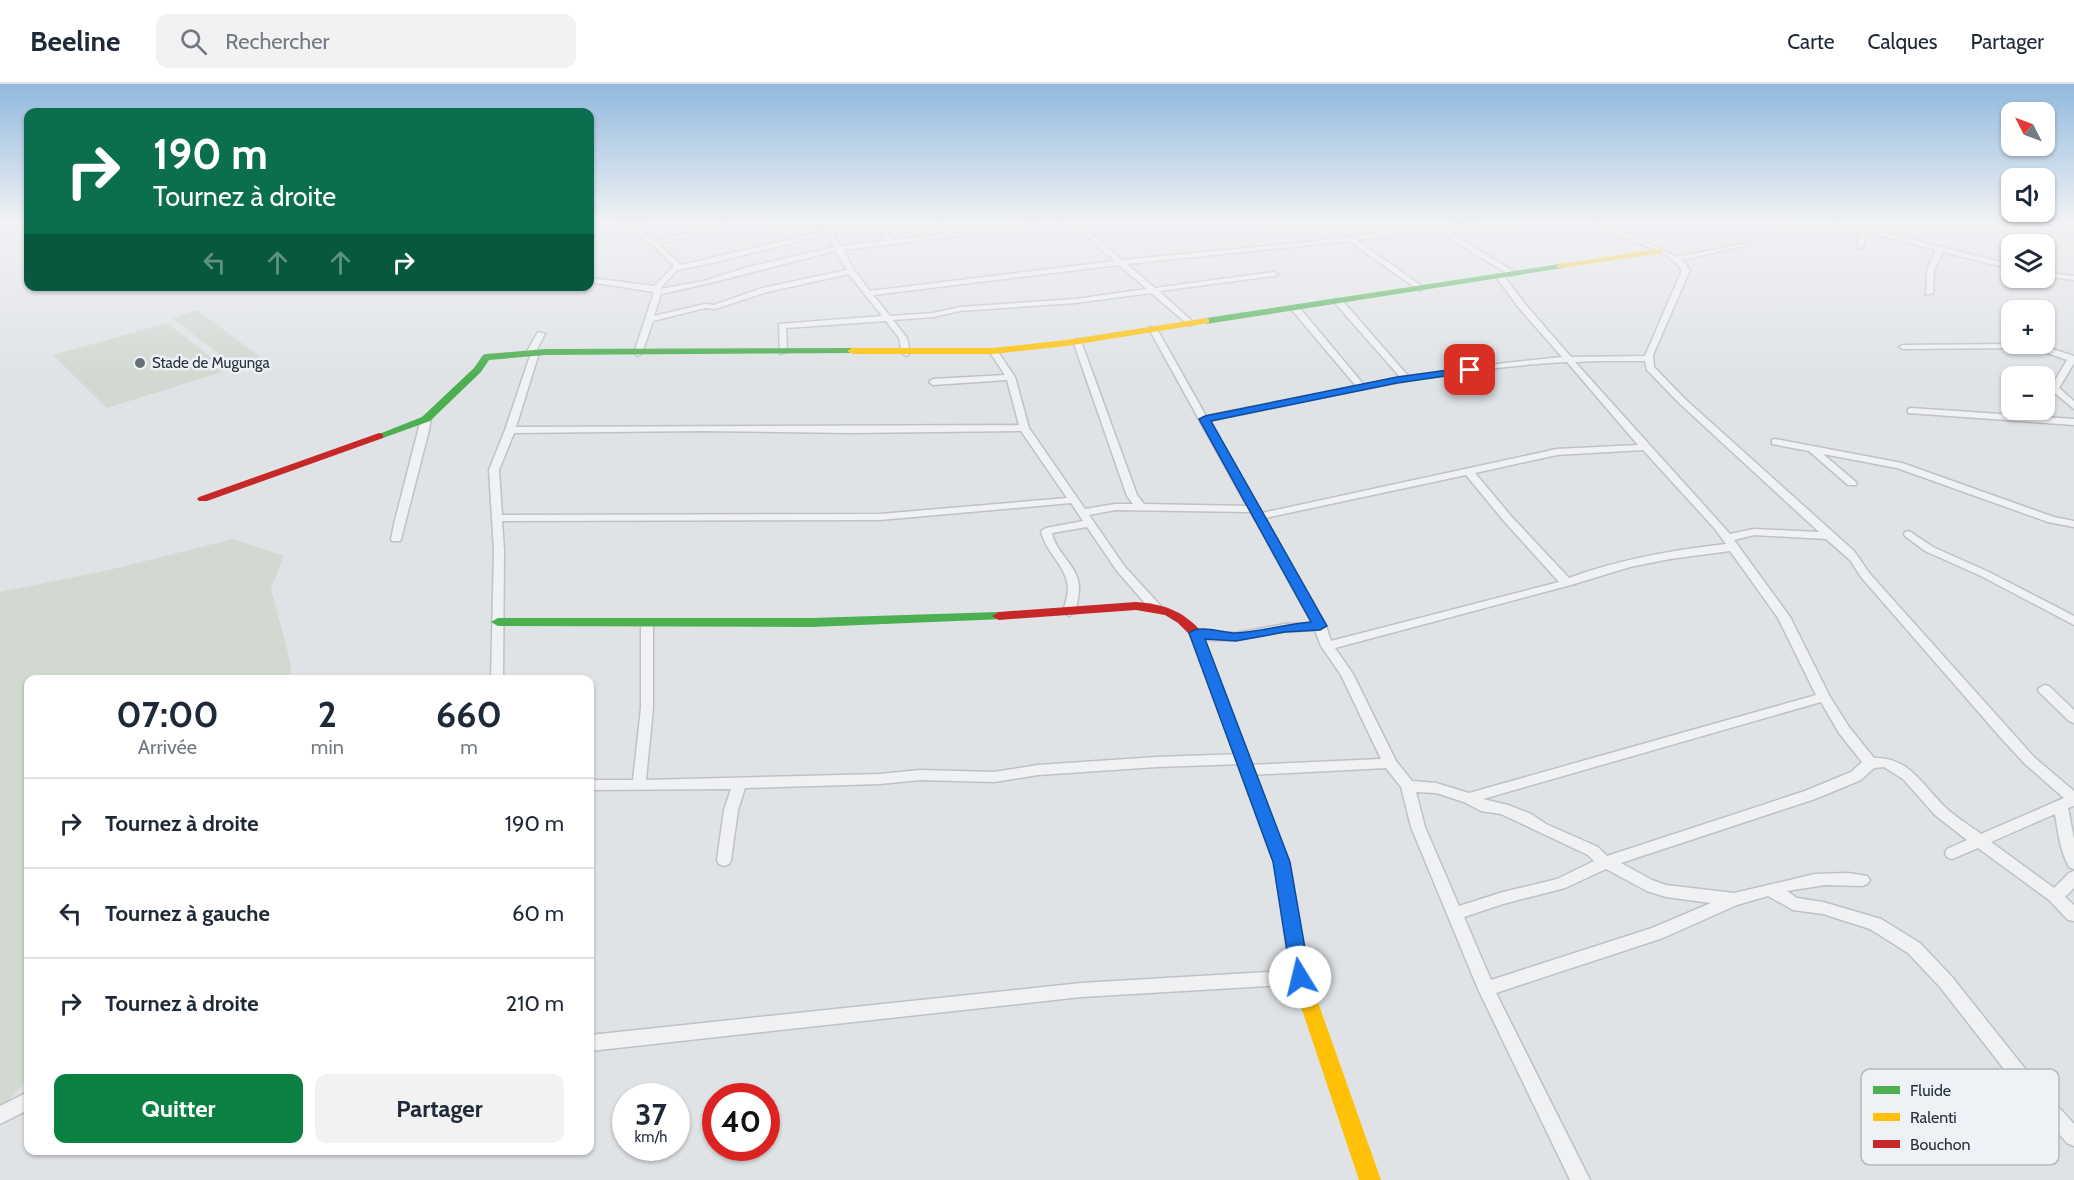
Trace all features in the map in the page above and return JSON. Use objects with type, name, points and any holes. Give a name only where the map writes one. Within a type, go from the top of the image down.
[{"type":"street","points":[[638,352],[657,291],[667,274]]},
{"type":"street","points":[[594,281],[657,291],[705,283],[734,274]]},
{"type":"street","points":[[650,319],[705,306],[715,307],[765,290],[841,274]]},
{"type":"street","points":[[853,274],[903,338],[906,353]]},
{"type":"street","points":[[870,293],[1022,274]]},
{"type":"street","points":[[1134,274],[1190,324]]},
{"type":"street","points":[[783,352],[782,326],[933,315],[960,309],[1075,301],[1273,274]]},
{"type":"street","points":[[1400,274],[1420,289]]},
{"type":"street","points":[[203,499],[426,419],[478,370],[486,357],[532,353],[993,351],[1077,341],[1513,274]]},
{"type":"street","points":[[1684,274],[1653,344],[1649,358],[1650,368],[1682,401],[1860,562],[1865,575],[2014,744],[2070,802]]},
{"type":"street","points":[[1929,274],[1929,293]]},
{"type":"street","points":[[2055,275],[2074,278]]},
{"type":"street","points":[[1500,277],[1568,360],[1730,542],[1784,617],[1824,697],[1844,730],[1870,762]]},
{"type":"street","points":[[1338,301],[1406,379]]},
{"type":"street","points":[[1295,308],[1361,387]]},
{"type":"street","points":[[1153,329],[1320,626],[1327,646],[1347,674],[1390,763],[1408,786],[1418,827],[1486,989],[1580,1180]]},
{"type":"street","points":[[497,675],[499,518],[494,470],[510,430],[532,353],[541,334]]},
{"type":"street","points":[[1077,341],[1132,496],[1141,507]]},
{"type":"street","points":[[1903,347],[2015,346],[2043,349],[2074,359]]},
{"type":"street","points":[[993,351],[1011,377],[1024,428],[1121,569],[1155,607]]},
{"type":"street","points":[[1205,419],[1406,379],[1568,360],[1649,358]]},
{"type":"street","points":[[2074,359],[2071,360],[2054,389],[2074,406]]},
{"type":"street","points":[[933,382],[1011,377]]},
{"type":"street","points":[[1911,411],[2074,422]]},
{"type":"street","points":[[396,539],[402,505],[422,444],[426,419]]},
{"type":"street","points":[[510,430],[1024,428]]},
{"type":"street","points":[[1775,442],[1899,465],[2052,520],[2074,524]]},
{"type":"street","points":[[1069,612],[1074,585],[1068,569],[1047,541],[1046,531],[1115,507],[1255,513],[1557,452],[1645,447]]},
{"type":"street","points":[[1812,450],[1852,483]]},
{"type":"street","points":[[1467,470],[1507,519],[1567,583]]},
{"type":"street","points":[[499,518],[880,517],[1074,500]]},
{"type":"street","points":[[1327,646],[1567,583],[1598,570],[1730,542],[1754,532],[1829,536]]},
{"type":"street","points":[[1909,534],[1929,549],[1985,574],[2074,621]]},
{"type":"street","points":[[498,622],[647,624],[940,619],[1136,606],[1155,607],[1181,616],[1196,633],[1282,862],[1300,977],[1370,1180]]},
{"type":"street","points":[[639,785],[647,708],[647,624]]},
{"type":"street","points":[[1196,633],[1236,637],[1285,628],[1320,626]]},
{"type":"street","points":[[2044,689],[2074,718]]},
{"type":"street","points":[[1469,798],[1824,697]]},
{"type":"street","points":[[1454,914],[1503,898],[1560,884],[1606,863],[1810,795],[1856,776],[1870,762],[1886,762],[1908,775],[1940,811],[2054,896],[2074,915]]},
{"type":"street","points":[[594,785],[880,779],[920,775],[994,777],[1050,770],[1245,764],[1390,763]]},
{"type":"street","points":[[724,860],[731,810],[740,782]]},
{"type":"street","points":[[1408,786],[1436,788],[1469,798],[1486,807],[1503,809],[1526,818],[1541,828],[1593,851],[1606,863],[1647,885],[1666,891],[1733,900]]},
{"type":"street","points":[[1952,853],[2070,802]]},
{"type":"street","points":[[2070,802],[2066,837],[2074,863]]},
{"type":"street","points":[[1486,989],[1657,933],[1733,900],[1803,880],[1832,877],[1862,880]]},
{"type":"street","points":[[2054,896],[2064,890],[2074,877]]},
{"type":"street","points":[[1769,890],[1793,904],[1823,908],[1875,924],[1914,948],[1946,982],[2015,1069]]},
{"type":"street","points":[[594,1043],[1081,990],[1300,977]]},
{"type":"street","points":[[0,1116],[24,1103]]},
{"type":"street","points":[[2059,1120],[2074,1137]]},
{"type":"shaded area","points":[[197,310],[267,362],[241,371],[172,318]]},
{"type":"shaded area","name":"Stade de Mugunga","points":[[167,323],[228,370],[107,408],[53,355]]},
{"type":"shaded area","points":[[233,539],[284,556],[271,589],[291,665],[291,675],[24,675],[24,1083],[0,1109],[0,592],[113,569]]},
{"type":"traffic: fast","points":[[1206,321],[1508,274]]},
{"type":"traffic: fast","points":[[379,436],[426,419],[478,370],[486,357],[545,352],[852,351]]},
{"type":"traffic: fast","points":[[498,622],[812,622],[999,616]]},
{"type":"traffic: slow","points":[[852,351],[993,351],[1066,343],[1206,321]]},
{"type":"traffic: slow","points":[[1251,780],[1282,862],[1300,977],[1370,1180]]},
{"type":"traffic: jam","points":[[203,499],[379,436]]},
{"type":"traffic: jam","points":[[999,616],[1136,606],[1155,608],[1177,616],[1196,634],[1251,780]]},
{"type":"place","name":"Stade de Mugunga","points":[[140,363]]},
{"type":"route","points":[[1300,977],[1282,862],[1196,633],[1236,637],[1285,628],[1320,626],[1257,517],[1205,419],[1397,380],[1470,370]]}]
